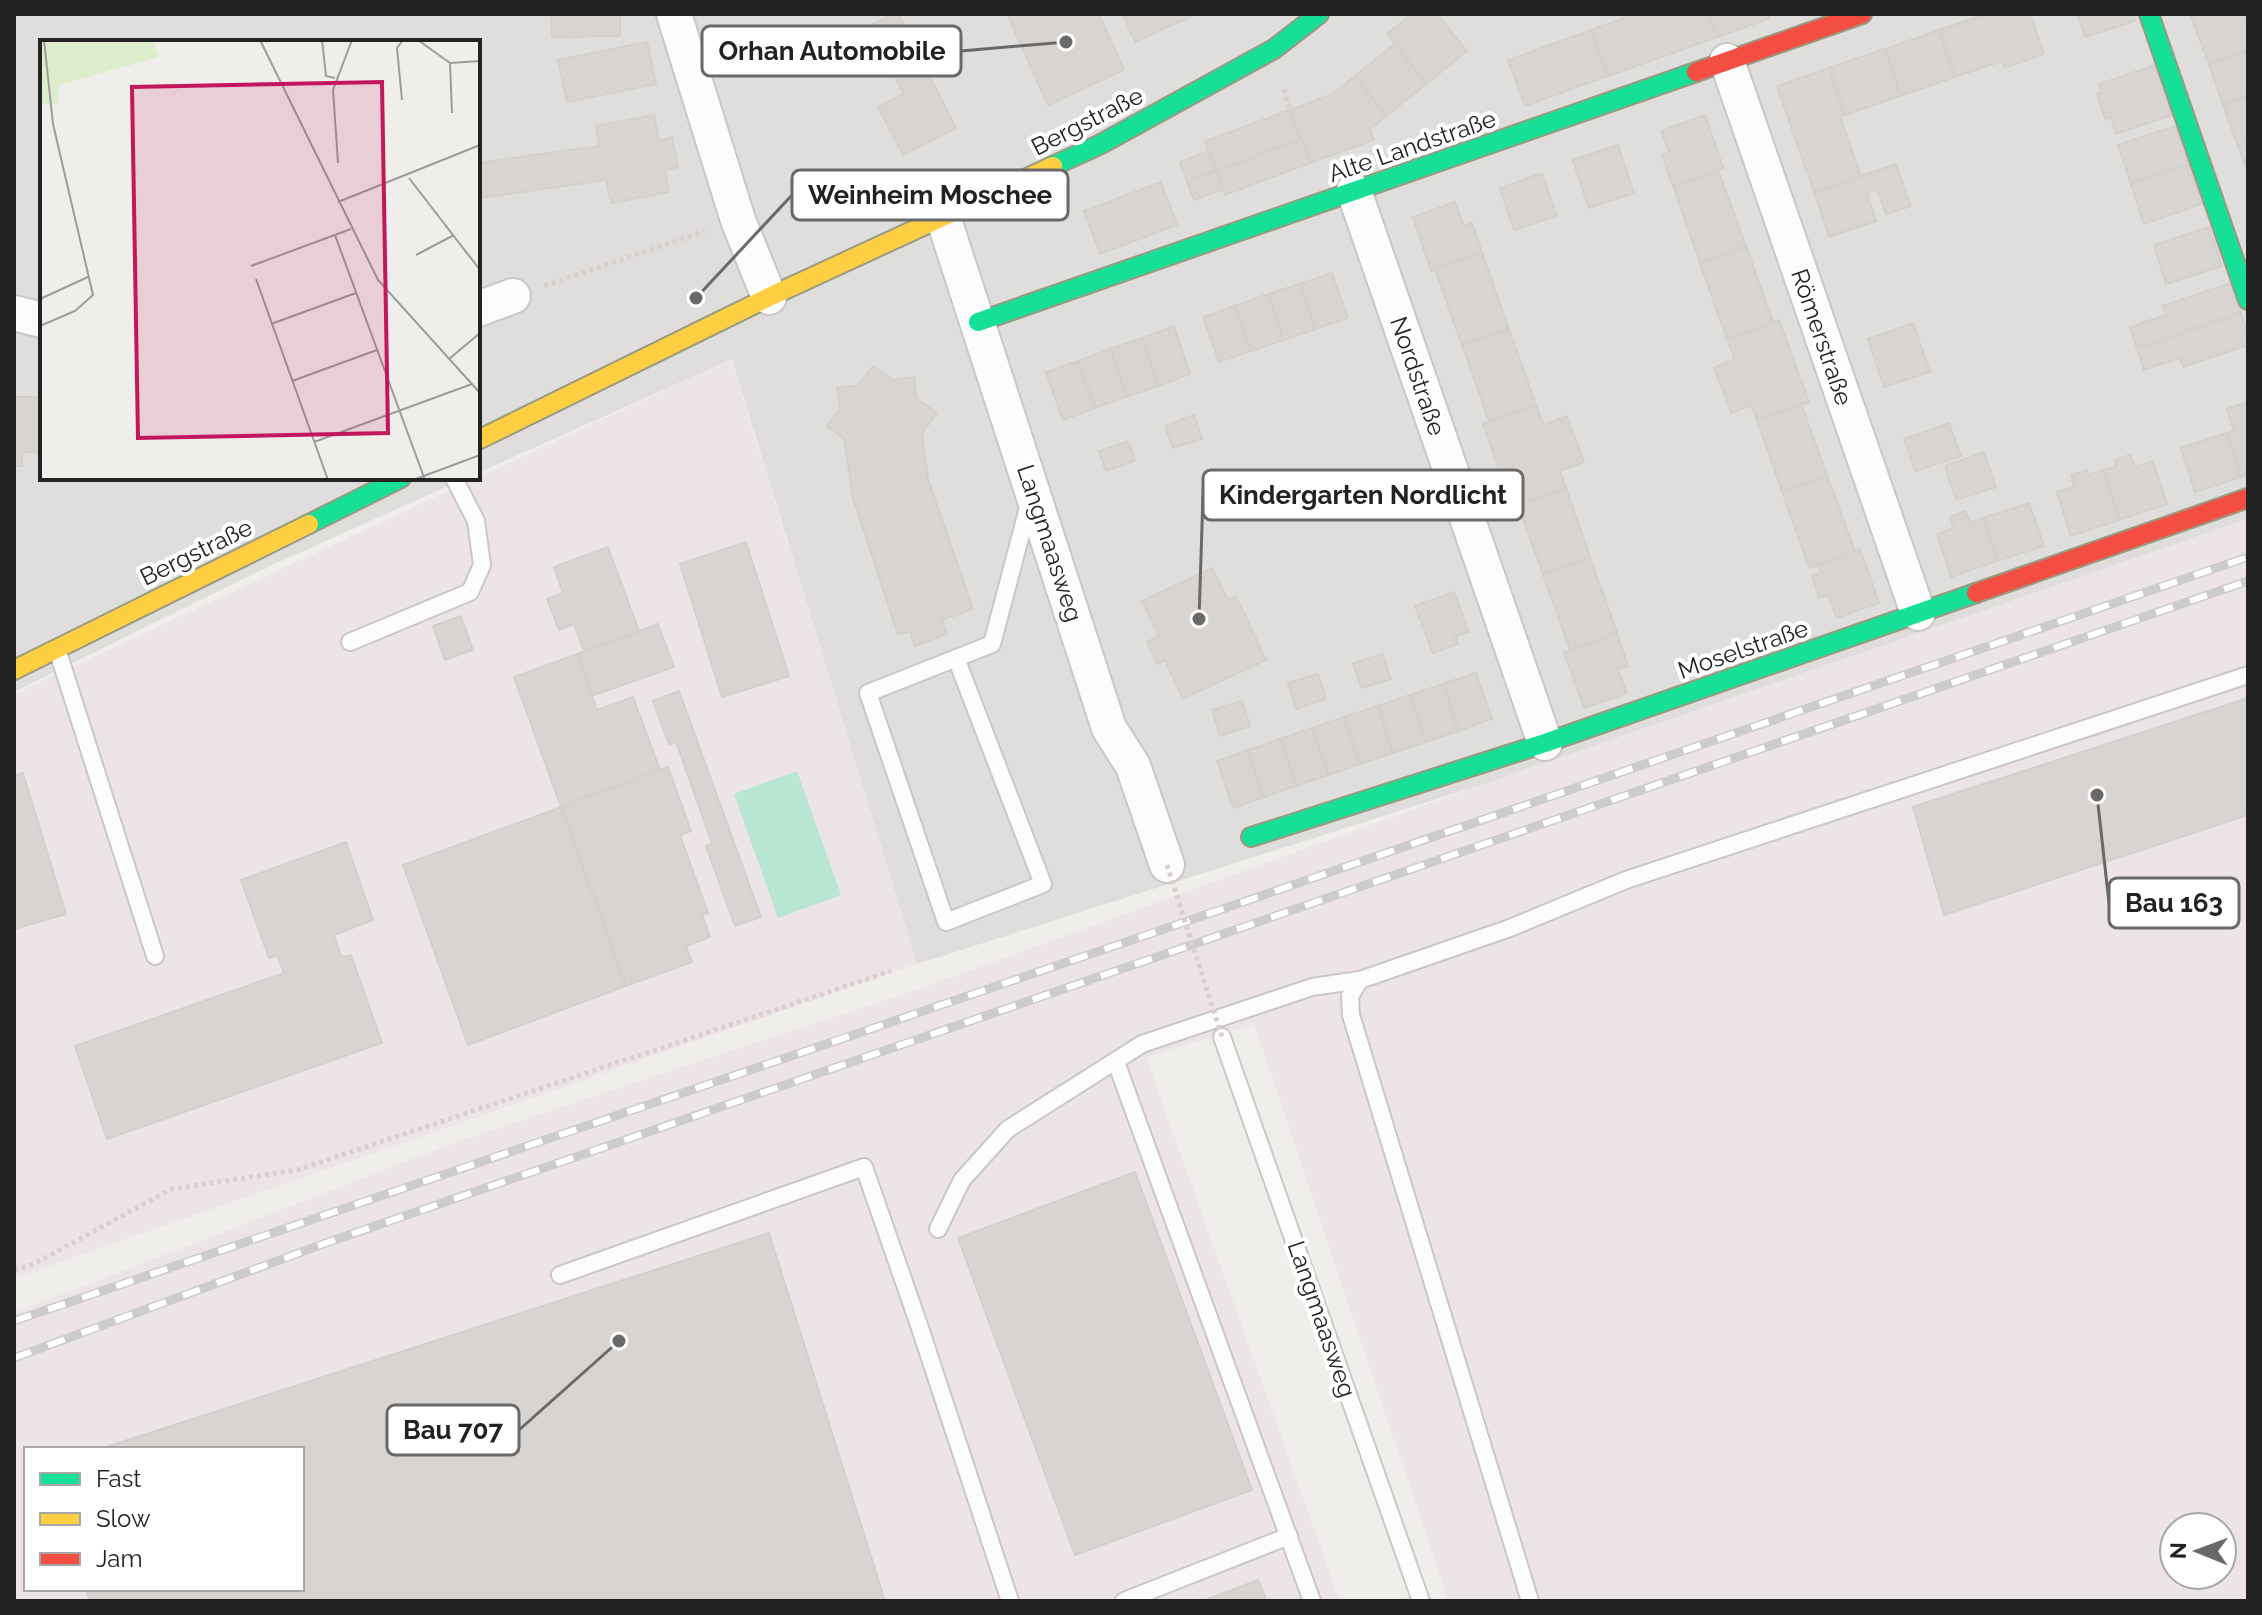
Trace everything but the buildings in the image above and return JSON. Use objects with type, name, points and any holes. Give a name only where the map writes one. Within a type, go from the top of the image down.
[{"type":"street","points":[[674,14],[738,220],[769,297]]},
{"type":"street","name":"Bergstraße","points":[[480,439],[769,297],[1101,144],[1274,49],[1319,14]]},
{"type":"street","name":"Alte Landstraße","points":[[978,322],[1862,14]]},
{"type":"street","points":[[2149,14],[2248,300]]},
{"type":"street","name":"Römerstraße","points":[[1727,61],[1918,613]]},
{"type":"street","name":"Nordstraße","points":[[1354,191],[1545,743]]},
{"type":"street","name":"Langmaasweg","points":[[943,217],[1109,728],[1133,766],[1167,865]]},
{"type":"street","points":[[480,308],[513,296]]},
{"type":"street","points":[[14,313],[40,320]]},
{"type":"street","name":"Bergstraße","points":[[14,670],[397,480]]},
{"type":"street","name":"Moselstraße","points":[[1251,837],[1545,743],[2248,498]]},
{"type":"lane","points":[[350,642],[470,592],[482,565],[476,521],[455,480]]},
{"type":"lane","points":[[956,658],[1043,884],[946,922],[868,693],[956,658],[992,644],[1033,491]]},
{"type":"lane","points":[[57,648],[155,956]]},
{"type":"lane","points":[[938,1229],[962,1180],[1008,1129],[1142,1044],[1312,987],[1360,980],[1510,928],[1626,880],[2248,675]]},
{"type":"lane","points":[[1360,980],[1350,996],[1351,1015],[1530,1601]]},
{"type":"lane","name":"Langmaasweg","points":[[1222,1037],[1421,1601]]},
{"type":"lane","points":[[1116,1062],[1312,1601]]},
{"type":"lane","points":[[560,1275],[864,1167],[1010,1601]]},
{"type":"lane","points":[[1124,1601],[1289,1536]]},
{"type":"path","points":[[513,296],[738,220]]},
{"type":"path","points":[[1167,865],[1222,1037]]},
{"type":"path","points":[[14,1270],[34,1264],[171,1189],[297,1170],[891,971]]},
{"type":"shaded area","points":[[14,14],[2248,14],[2248,519],[1481,785],[917,964],[732,359],[480,472],[480,40],[40,40],[40,480],[462,480],[261,570],[14,692]]},
{"type":"shaded area","points":[[731,359],[917,964],[14,1278],[14,694],[472,480],[480,480],[480,476]]},
{"type":"shaded area","points":[[2248,519],[2248,1601],[1448,1601],[1254,1024],[1146,1057],[1340,1601],[14,1601],[14,1313],[451,1144],[924,987],[1481,785]]},
{"type":"green space","points":[[797,771],[841,895],[778,918],[734,794]]},
{"type":"railway","points":[[14,1321],[2248,557]]},
{"type":"railway","points":[[14,1358],[323,1244],[2248,581]]},
{"type":"traffic: fast","points":[[1053,166],[1101,144],[1274,49],[1319,14]]},
{"type":"traffic: fast","points":[[2149,14],[2248,300]]},
{"type":"traffic: fast","points":[[978,322],[1696,72]]},
{"type":"traffic: fast","points":[[309,524],[397,480]]},
{"type":"traffic: fast","points":[[1251,837],[1545,743],[1976,593]]},
{"type":"traffic: slow","points":[[480,439],[769,297],[1053,166]]},
{"type":"traffic: slow","points":[[14,670],[309,524]]},
{"type":"traffic: jam","points":[[1696,72],[1862,14]]},
{"type":"traffic: jam","points":[[1976,593],[2248,498]]},
{"type":"place","name":"Orhan Automobile","points":[[1066,42]]},
{"type":"place","name":"Weinheim Moschee","points":[[696,298]]},
{"type":"place","name":"Kindergarten Nordlicht","points":[[1199,619]]},
{"type":"place","name":"Bau 163","points":[[2097,795]]},
{"type":"place","name":"Bau 707","points":[[619,1341]]}]
